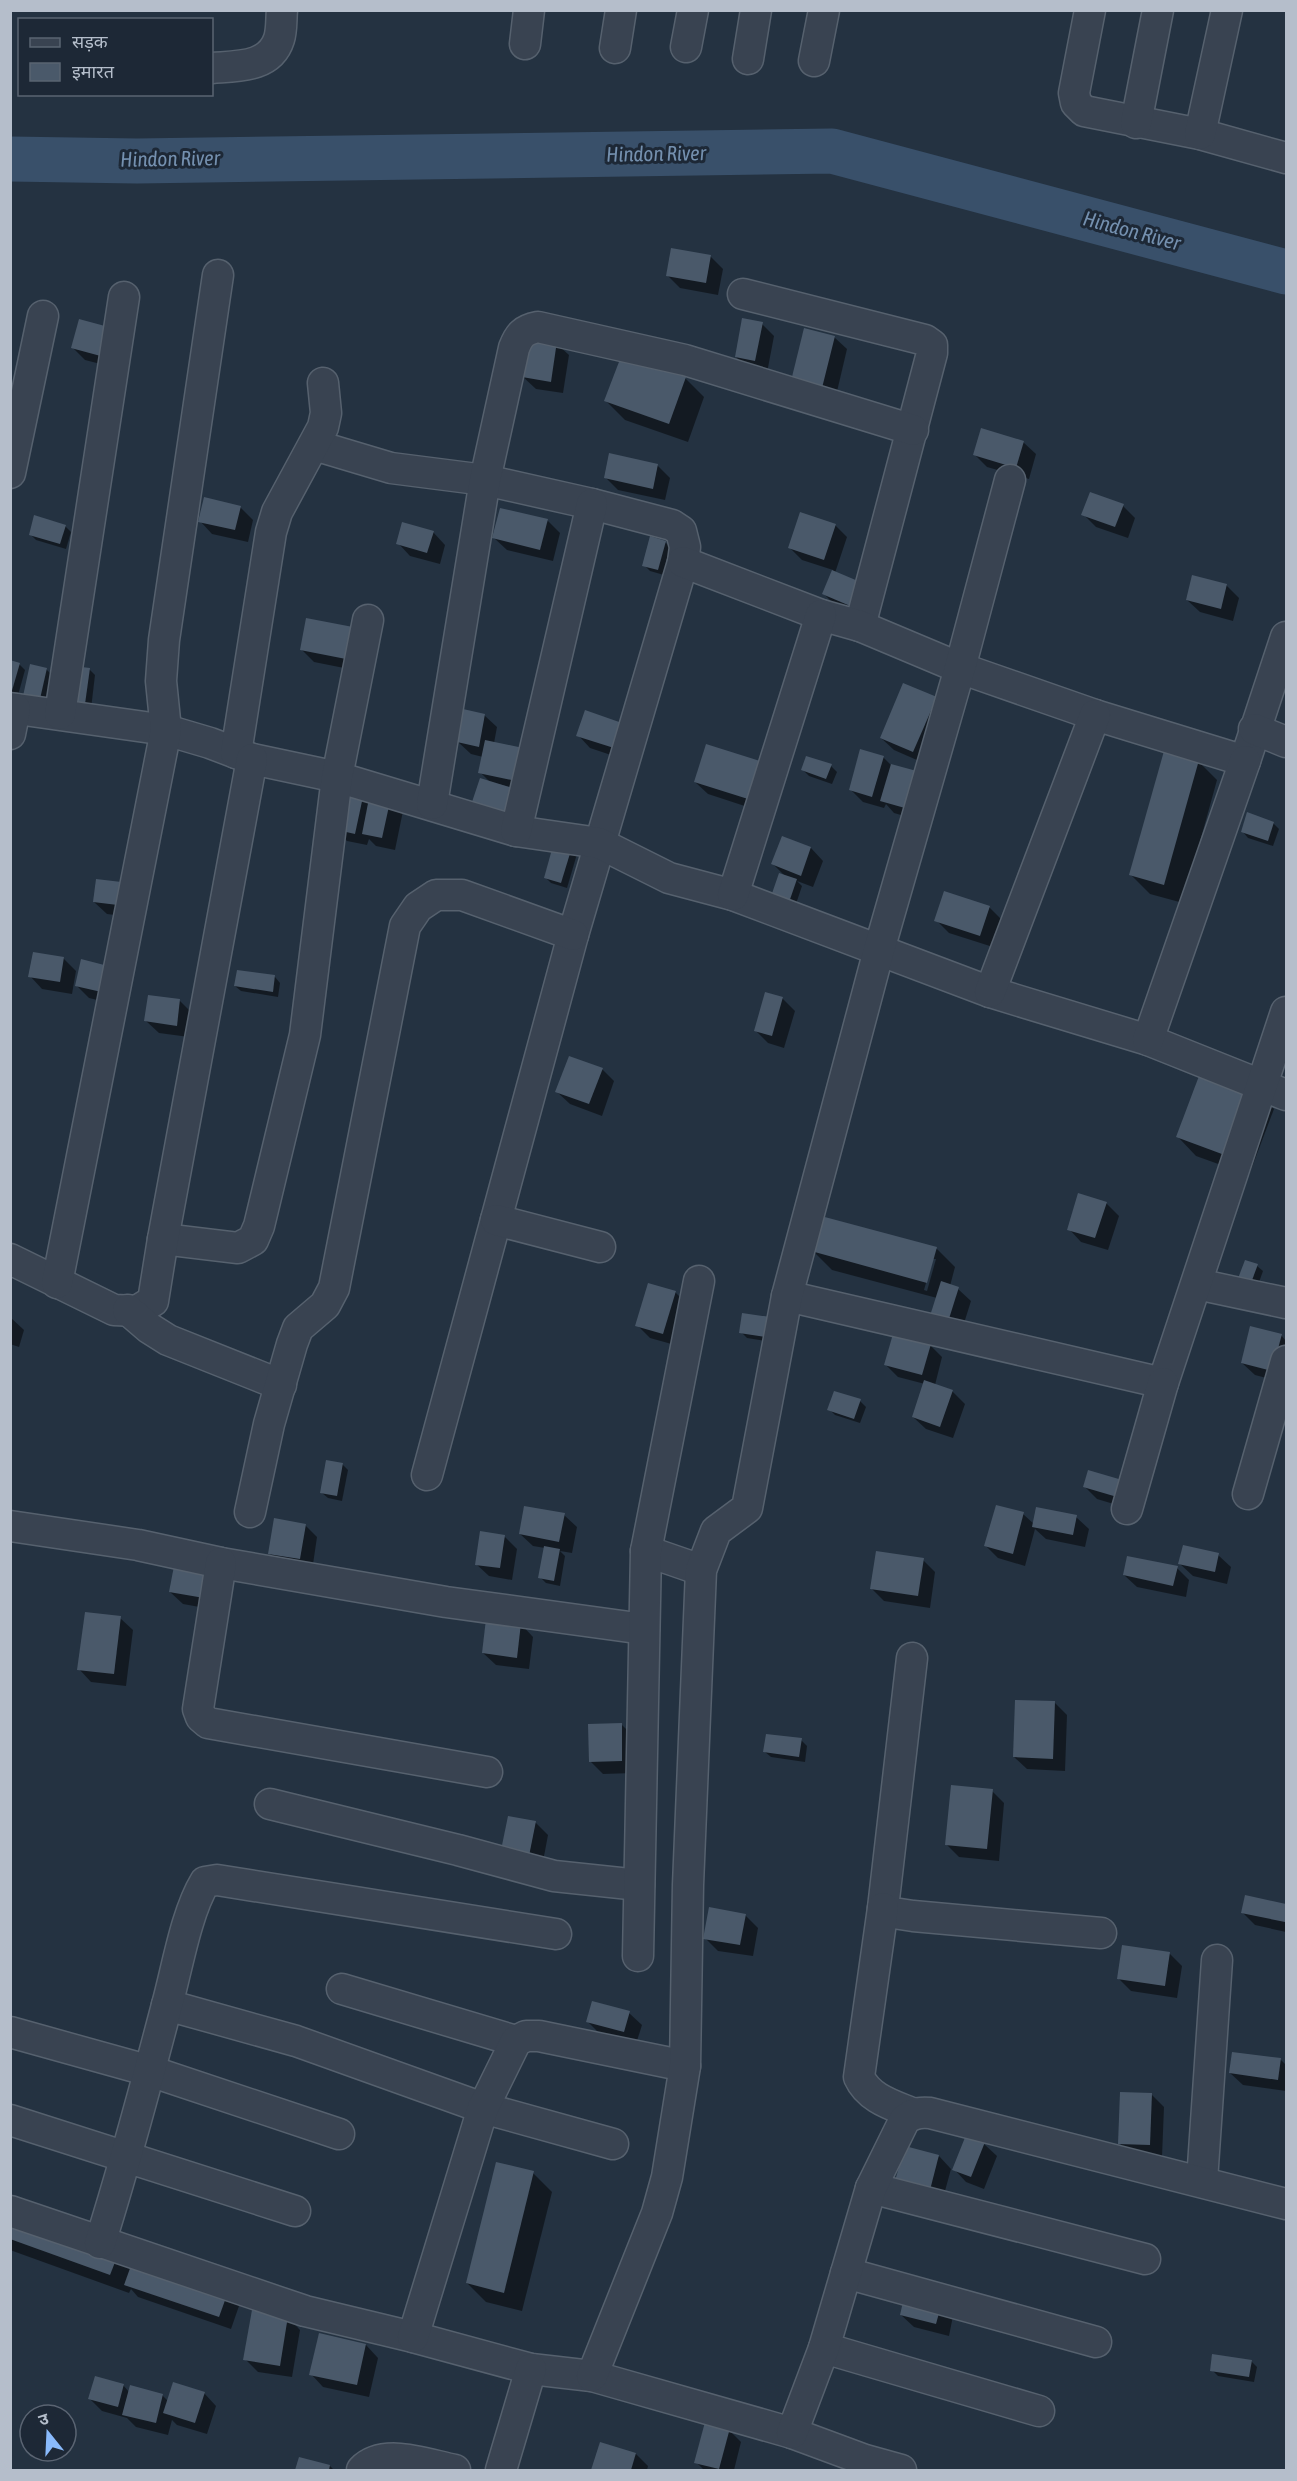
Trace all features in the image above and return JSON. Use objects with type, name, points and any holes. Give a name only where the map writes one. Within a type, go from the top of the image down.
[{"type":"street","points":[[213,68],[248,65],[269,56],[279,39],[282,10]]},
{"type":"street","points":[[525,44],[529,10]]},
{"type":"street","points":[[615,48],[621,10]]},
{"type":"street","points":[[686,47],[693,10]]},
{"type":"street","points":[[748,59],[756,10]]},
{"type":"street","points":[[814,61],[824,10]]},
{"type":"street","points":[[1090,10],[1074,93],[1076,104],[1084,111],[1200,135],[1287,158]]},
{"type":"street","points":[[1136,123],[1158,10]]},
{"type":"street","points":[[1200,135],[1227,10]]},
{"type":"street","points":[[57,1283],[166,730],[160,681],[164,640],[218,275]]},
{"type":"street","points":[[743,294],[929,342],[933,349],[860,626]]},
{"type":"street","points":[[60,714],[124,297]]},
{"type":"street","points":[[10,473],[20,378],[43,316]]},
{"type":"street","points":[[432,804],[485,480],[514,348],[519,336],[526,329],[538,327],[685,360],[913,430]]},
{"type":"street","points":[[10,1259],[114,1310],[137,1311],[153,1301],[244,756],[271,532],[277,512],[323,427],[326,413],[323,383]]},
{"type":"street","points":[[314,445],[391,468],[485,480],[672,525],[681,531],[685,547],[683,562],[573,935],[427,1475]]},
{"type":"street","points":[[592,2376],[657,2213],[667,2177],[685,2066],[688,1885],[701,1570],[716,1531],[747,1508],[787,1296],[879,950],[960,668],[1010,480]]},
{"type":"street","points":[[516,831],[592,504]]},
{"type":"street","points":[[683,562],[821,615],[860,626],[960,668],[1095,715],[1245,761]]},
{"type":"street","points":[[733,895],[821,615]]},
{"type":"street","points":[[163,1239],[238,1248],[253,1240],[259,1226],[305,1035],[337,777],[368,620]]},
{"type":"street","points":[[1148,1040],[1287,637]]},
{"type":"street","points":[[12,717],[60,714],[166,730],[244,756],[337,777],[516,831],[599,843],[669,878],[733,895],[990,992],[1148,1040],[1274,1089]]},
{"type":"street","points":[[990,992],[1095,715]]},
{"type":"street","points":[[1254,729],[1287,742]]},
{"type":"street","points":[[250,1512],[269,1424],[298,1328],[325,1305],[334,1288],[405,926],[418,907],[436,896],[462,895],[573,935]]},
{"type":"street","points":[[1127,1509],[1163,1383],[1197,1284],[1274,1089],[1287,1012]]},
{"type":"street","points":[[496,1220],[600,1247]]},
{"type":"street","points":[[638,1956],[646,1551],[699,1281]]},
{"type":"street","points":[[1197,1284],[1287,1303]]},
{"type":"street","points":[[787,1296],[1163,1383]]},
{"type":"street","points":[[128,1310],[168,1340],[281,1385]]},
{"type":"street","points":[[1248,1494],[1287,1361]]},
{"type":"street","points":[[10,1526],[138,1545],[221,1563],[446,1602],[644,1629]]},
{"type":"street","points":[[646,1551],[701,1570]]},
{"type":"street","points":[[221,1563],[198,1708],[201,1717],[208,1723],[487,1772]]},
{"type":"street","points":[[912,1658],[883,1908],[859,2077],[864,2087],[874,2096],[914,2114],[930,2113],[1287,2204]]},
{"type":"street","points":[[270,1804],[554,1876],[639,1885]]},
{"type":"street","points":[[100,2243],[127,2158],[199,1892],[205,1882],[217,1880],[556,1934]]},
{"type":"street","points":[[883,1908],[887,1912],[913,1916],[1101,1933]]},
{"type":"street","points":[[1202,2181],[1216,1960]]},
{"type":"street","points":[[342,1989],[516,2041]]},
{"type":"street","points":[[167,2005],[296,2041],[483,2108],[613,2144]]},
{"type":"street","points":[[10,2032],[150,2071],[339,2134]]},
{"type":"street","points":[[413,2337],[483,2108],[516,2041],[526,2036],[539,2036],[685,2066]]},
{"type":"street","points":[[792,2433],[824,2348],[872,2188],[904,2121],[914,2114]]},
{"type":"street","points":[[10,2120],[295,2211]]},
{"type":"street","points":[[872,2188],[1144,2259]]},
{"type":"street","points":[[10,2211],[305,2311],[531,2369],[592,2376],[792,2433],[865,2460],[901,2470]]},
{"type":"street","points":[[846,2273],[1096,2342]]},
{"type":"street","points":[[824,2348],[1039,2411]]},
{"type":"street","points":[[501,2470],[531,2369]]},
{"type":"street","points":[[362,2470],[377,2459],[393,2458],[455,2470]]},
{"type":"building","points":[[671,248],[711,255],[706,283],[666,276]]},
{"type":"building","points":[[742,318],[763,322],[755,361],[735,357]]},
{"type":"building","points":[[79,319],[116,329],[108,358],[71,348]]},
{"type":"building","points":[[804,328],[835,336],[822,388],[791,381]]},
{"type":"building","points":[[529,337],[557,341],[551,382],[522,377]]},
{"type":"building","points":[[622,354],[686,377],[669,424],[604,401]]},
{"type":"building","points":[[981,428],[1024,441],[1016,468],[973,455]]},
{"type":"building","points":[[609,453],[658,464],[653,489],[604,478]]},
{"type":"building","points":[[1090,492],[1124,504],[1115,527],[1081,515]]},
{"type":"building","points":[[204,497],[241,506],[235,530],[198,522]]},
{"type":"building","points":[[500,508],[548,519],[540,550],[492,538]]},
{"type":"building","points":[[800,512],[836,524],[824,560],[788,548]]},
{"type":"building","points":[[34,515],[66,525],[60,544],[29,535]]},
{"type":"building","points":[[402,522],[434,531],[427,553],[396,544]]},
{"type":"building","points":[[650,536],[666,541],[658,570],[642,566]]},
{"type":"building","points":[[832,570],[865,584],[855,608],[822,594]]},
{"type":"building","points":[[1192,575],[1227,584],[1221,609],[1186,600]]},
{"type":"building","points":[[306,618],[353,627],[346,659],[300,650]]},
{"type":"building","points":[[10,660],[20,663],[11,694],[10,694]]},
{"type":"building","points":[[30,664],[47,668],[40,699],[23,696]]},
{"type":"building","points":[[73,666],[90,668],[85,704],[68,701]]},
{"type":"building","points":[[903,683],[937,697],[913,752],[880,738]]},
{"type":"building","points":[[463,709],[485,714],[479,747],[457,742]]},
{"type":"building","points":[[585,710],[622,723],[614,748],[576,736]]},
{"type":"building","points":[[485,740],[528,749],[521,782],[478,773]]},
{"type":"building","points":[[706,744],[760,761],[748,799],[694,782]]},
{"type":"building","points":[[860,749],[884,756],[872,797],[849,790]]},
{"type":"building","points":[[1164,751],[1199,760],[1164,885],[1129,875]]},
{"type":"building","points":[[806,756],[832,764],[826,779],[801,770]]},
{"type":"building","points":[[891,764],[924,773],[912,810],[880,801]]},
{"type":"building","points":[[480,778],[519,790],[509,821],[470,808]]},
{"type":"building","points":[[342,787],[364,792],[355,834],[333,829]]},
{"type":"building","points":[[370,793],[391,797],[382,838],[362,834]]},
{"type":"building","points":[[1247,812],[1274,822],[1268,841],[1241,832]]},
{"type":"building","points":[[782,836],[811,847],[801,876],[771,864]]},
{"type":"building","points":[[554,842],[572,847],[561,883],[544,878]]},
{"type":"building","points":[[779,873],[797,879],[786,911],[768,905]]},
{"type":"building","points":[[96,879],[130,883],[126,906],[93,902]]},
{"type":"building","points":[[944,891],[990,906],[980,936],[934,921]]},
{"type":"building","points":[[33,952],[64,957],[60,982],[28,977]]},
{"type":"building","points":[[81,959],[112,967],[106,993],[75,986]]},
{"type":"building","points":[[237,970],[275,975],[273,992],[234,986]]},
{"type":"building","points":[[765,992],[783,997],[772,1036],[754,1031]]},
{"type":"building","points":[[148,995],[180,999],[177,1026],[144,1021]]},
{"type":"building","points":[[569,1056],[603,1068],[589,1104],[555,1092]]},
{"type":"building","points":[[1202,1068],[1256,1089],[1230,1157],[1176,1137]]},
{"type":"building","points":[[1078,1193],[1107,1202],[1095,1238],[1067,1230]]},
{"type":"building","points":[[821,1216],[937,1247],[927,1283],[811,1251]]},
{"type":"building","points":[[1245,1260],[1258,1264],[1247,1294],[1234,1289]]},
{"type":"building","points":[[941,1281],[959,1287],[947,1325],[929,1319]]},
{"type":"building","points":[[648,1283],[676,1291],[663,1334],[635,1326]]},
{"type":"building","points":[[742,1313],[777,1318],[773,1338],[739,1333]]},
{"type":"building","points":[[1250,1326],[1282,1334],[1272,1371],[1241,1363]]},
{"type":"building","points":[[893,1334],[931,1344],[922,1375],[884,1365]]},
{"type":"building","points":[[924,1380],[953,1390],[940,1427],[912,1417]]},
{"type":"building","points":[[834,1391],[861,1399],[854,1419],[827,1410]]},
{"type":"building","points":[[326,1460],[343,1463],[337,1496],[320,1493]]},
{"type":"building","points":[[1088,1470],[1129,1482],[1124,1499],[1083,1487]]},
{"type":"building","points":[[996,1505],[1024,1512],[1013,1554],[984,1546]]},
{"type":"building","points":[[524,1506],[565,1513],[559,1542],[519,1534]]},
{"type":"building","points":[[1036,1507],[1077,1515],[1073,1535],[1032,1527]]},
{"type":"building","points":[[274,1518],[306,1524],[300,1559],[268,1554]]},
{"type":"building","points":[[480,1531],[505,1535],[500,1568],[475,1565]]},
{"type":"building","points":[[1183,1545],[1219,1553],[1215,1572],[1178,1564]]},
{"type":"building","points":[[544,1546],[560,1549],[554,1581],[538,1578]]},
{"type":"building","points":[[876,1551],[924,1558],[918,1596],[870,1589]]},
{"type":"building","points":[[1127,1556],[1178,1566],[1173,1586],[1123,1575]]},
{"type":"building","points":[[174,1566],[209,1572],[204,1598],[169,1592]]},
{"type":"building","points":[[85,1612],[121,1616],[114,1674],[77,1670]]},
{"type":"building","points":[[486,1619],[521,1623],[517,1658],[482,1653]]},
{"type":"building","points":[[1015,1700],[1055,1701],[1053,1759],[1013,1757]]},
{"type":"building","points":[[622,1723],[622,1761],[589,1762],[588,1724]]},
{"type":"building","points":[[766,1734],[802,1738],[799,1757],[763,1752]]},
{"type":"building","points":[[951,1785],[993,1789],[987,1849],[945,1845]]},
{"type":"building","points":[[508,1816],[536,1821],[528,1861],[500,1855]]},
{"type":"building","points":[[1245,1895],[1286,1904],[1285,1922],[1241,1913]]},
{"type":"building","points":[[709,1907],[746,1914],[740,1945],[703,1939]]},
{"type":"building","points":[[1122,1945],[1170,1952],[1165,1986],[1117,1979]]},
{"type":"building","points":[[592,2001],[630,2011],[624,2032],[586,2022]]},
{"type":"building","points":[[1232,2052],[1281,2058],[1278,2080],[1229,2073]]},
{"type":"building","points":[[1120,2092],[1152,2093],[1150,2145],[1118,2144]]},
{"type":"building","points":[[966,2135],[985,2142],[971,2177],[952,2170]]},
{"type":"building","points":[[905,2146],[939,2155],[930,2190],[895,2181]]},
{"type":"building","points":[[496,2162],[534,2171],[504,2293],[466,2283]]},
{"type":"building","points":[[10,2214],[119,2252],[110,2275],[10,2239]]},
{"type":"building","points":[[133,2260],[228,2292],[219,2317],[124,2285]]},
{"type":"building","points":[[905,2293],[942,2302],[936,2324],[900,2315]]},
{"type":"building","points":[[252,2310],[288,2316],[280,2366],[243,2360]]},
{"type":"building","points":[[319,2333],[366,2344],[357,2385],[309,2375]]},
{"type":"building","points":[[1212,2354],[1252,2360],[1249,2377],[1210,2371]]},
{"type":"building","points":[[95,2376],[124,2384],[118,2407],[88,2399]]},
{"type":"building","points":[[173,2382],[205,2392],[195,2423],[163,2413]]},
{"type":"building","points":[[130,2385],[163,2394],[156,2423],[122,2415]]},
{"type":"building","points":[[705,2422],[730,2428],[719,2469],[694,2463]]},
{"type":"building","points":[[600,2442],[636,2453],[631,2470],[591,2470]]},
{"type":"building","points":[[299,2457],[330,2465],[329,2470],[295,2470]]},
{"type":"waterway","name":"Hindon River","points":[[10,159],[137,161],[832,151],[1286,272]]}]
